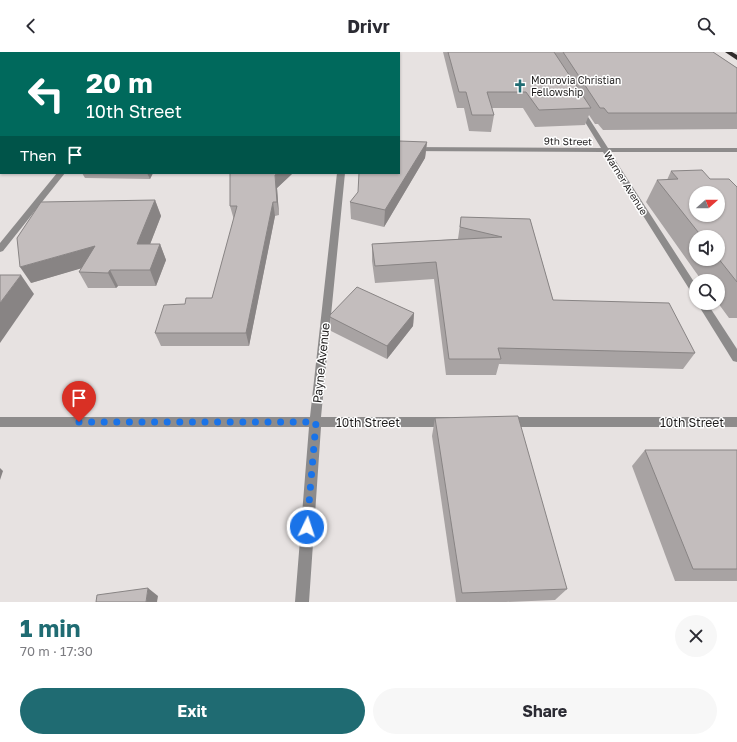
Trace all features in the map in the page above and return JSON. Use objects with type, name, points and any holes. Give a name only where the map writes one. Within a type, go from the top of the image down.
[{"type":"highway","points":[[728,52],[737,58]]},
{"type":"street","name":"Warner Avenue","points":[[578,105],[689,283]]},
{"type":"street","name":"9th Street","points":[[400,149],[606,151],[737,150]]},
{"type":"street","points":[[0,249],[59,174]]},
{"type":"street","name":"Payne Avenue","points":[[302,602],[316,422],[341,174]]},
{"type":"street","points":[[706,310],[737,358]]},
{"type":"street","name":"10th Street","points":[[0,422],[459,422]]},
{"type":"street","name":"10th Street","points":[[498,422],[737,422]]},
{"type":"building","points":[[448,52],[554,52],[591,108],[539,110],[526,92],[487,92],[494,115],[472,115],[466,92],[459,92]]},
{"type":"building","points":[[563,52],[713,52],[737,68],[737,113],[608,113],[604,108],[600,108]]},
{"type":"building","points":[[400,141],[427,142],[385,210],[350,202],[358,192],[359,174],[400,174]]},
{"type":"building","points":[[702,170],[710,179],[729,179],[737,187],[737,282],[724,266],[725,230],[696,230],[690,222],[725,222],[725,186],[689,186],[689,221],[657,180],[678,179],[671,171]]},
{"type":"building","points":[[230,174],[276,174],[275,175],[277,202],[273,202],[246,333],[155,333],[164,305],[185,304],[186,298],[212,298],[237,206],[230,206]]},
{"type":"building","points":[[155,200],[137,244],[160,244],[150,270],[110,270],[108,273],[79,272],[95,246],[20,267],[17,238],[41,202]]},
{"type":"building","points":[[461,217],[530,219],[553,300],[669,303],[695,353],[498,348],[501,359],[449,359],[436,262],[375,266],[372,244],[502,237],[460,227]]},
{"type":"building","points":[[0,275],[21,275],[0,303]]},
{"type":"building","points":[[357,287],[414,313],[387,346],[330,317],[330,315]]},
{"type":"building","points":[[518,416],[567,589],[462,593],[435,418]]},
{"type":"building","points":[[645,450],[737,450],[737,569],[693,569]]},
{"type":"building","points":[[148,588],[146,602],[96,602],[97,595]]},
{"type":"place","name":"Monrovia Christian Fellowship","points":[[520,86]]},
{"type":"route","points":[[79,422],[316,422],[307,527]]}]
